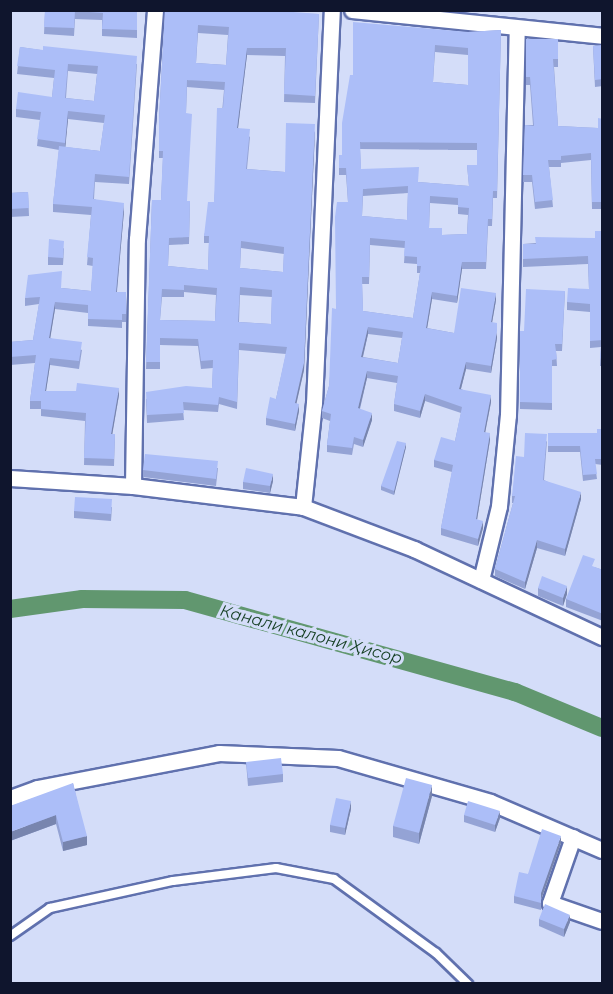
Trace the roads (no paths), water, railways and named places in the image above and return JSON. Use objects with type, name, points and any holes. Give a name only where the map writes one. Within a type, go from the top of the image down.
[{"type":"street","points":[[133,486],[137,238],[154,10]]},
{"type":"street","points":[[303,507],[314,403],[332,10]]},
{"type":"street","points":[[352,10],[517,29],[603,36]]},
{"type":"street","points":[[481,580],[499,506],[508,415],[517,29]]},
{"type":"street","points":[[10,478],[133,486],[303,507],[414,549],[603,637]]},
{"type":"street","points":[[10,798],[38,788],[219,753],[338,758],[490,802],[603,850]]},
{"type":"street","points":[[573,837],[550,903],[603,921]]},
{"type":"lane","points":[[10,936],[50,908],[173,881],[276,867],[334,879],[436,953],[468,984]]},
{"type":"waterway","name":"Канали калони Ҳисор","points":[[10,609],[82,599],[185,600],[515,692],[602,728]]}]
